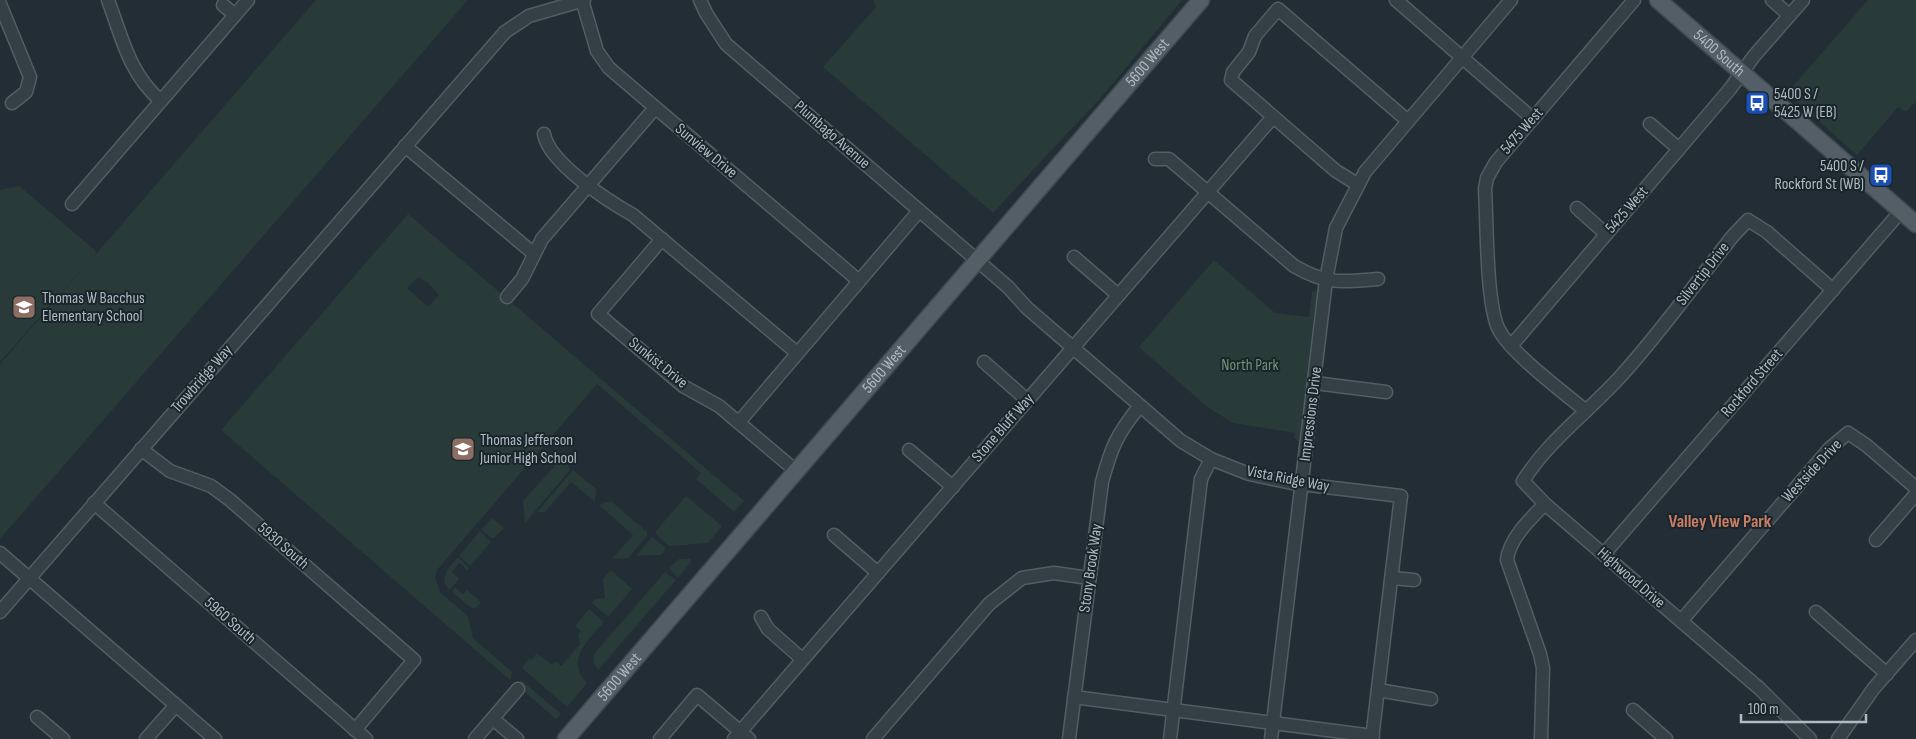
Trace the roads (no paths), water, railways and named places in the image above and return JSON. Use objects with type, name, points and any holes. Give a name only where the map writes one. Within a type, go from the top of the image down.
[{"type":"main road","name":"5600 West","points":[[566,739],[1201,0]]},
{"type":"main road","name":"5400 South","points":[[1658,0],[1916,224]]},
{"type":"street","points":[[108,0],[134,70],[144,85],[161,101]]},
{"type":"street","points":[[72,204],[248,0]]},
{"type":"street","name":"Sunview Drive","points":[[583,0],[597,51],[602,61],[859,281]]},
{"type":"street","name":"Trowbridge Way","points":[[0,612],[512,25],[528,16],[583,0]]},
{"type":"street","name":"Plumbago Avenue","points":[[700,0],[726,44],[976,260]]},
{"type":"street","points":[[1396,0],[1533,119]]},
{"type":"street","name":"Impressions Drive","points":[[1271,739],[1326,280],[1336,228],[1357,184],[1365,172],[1511,0]]},
{"type":"street","name":"5475 West","points":[[1586,412],[1511,346],[1500,331],[1494,317],[1491,292],[1485,189],[1487,178],[1496,162],[1634,0]]},
{"type":"street","points":[[1772,0],[1789,16]]},
{"type":"street","name":"5425 West","points":[[1511,346],[1803,0]]},
{"type":"street","points":[[0,4],[30,77],[26,92],[12,103]]},
{"type":"street","points":[[223,5],[235,15]]},
{"type":"street","points":[[1357,184],[1336,171],[1232,80],[1232,72],[1249,52],[1255,36],[1278,9],[1408,121]]},
{"type":"street","points":[[507,297],[524,275],[533,253],[542,239],[655,108]]},
{"type":"street","name":"Stone Bluff Way","points":[[741,736],[802,659],[1273,117]]},
{"type":"street","points":[[1650,124],[1679,149]]},
{"type":"street","points":[[544,134],[546,144],[552,153],[608,202],[633,215],[797,353]]},
{"type":"street","points":[[406,146],[533,253]]},
{"type":"street","points":[[1155,159],[1169,159],[1294,266],[1311,276],[1336,283],[1378,279]]},
{"type":"street","points":[[1577,208],[1606,234]]},
{"type":"street","points":[[739,422],[920,211]]},
{"type":"street","name":"Rockford Street","points":[[1604,554],[1901,211]]},
{"type":"street","name":"Silvertip Drive","points":[[1586,412],[1633,363],[1732,237],[1748,220],[1767,232],[1833,290]]},
{"type":"street","name":"Sunkist Drive","points":[[662,239],[598,314],[684,386],[718,406],[796,471]]},
{"type":"street","points":[[1074,257],[1118,295]]},
{"type":"street","name":"Vista Ridge Way","points":[[976,260],[1139,407],[1181,441],[1211,459],[1249,474],[1301,484],[1401,496],[1393,578],[1372,738]]},
{"type":"street","points":[[984,362],[1027,400]]},
{"type":"street","points":[[1315,383],[1386,392]]},
{"type":"street","name":"Stony Brook Way","points":[[1069,739],[1102,482],[1110,448],[1123,427],[1139,407]]},
{"type":"street","name":"Highwood Drive","points":[[1586,412],[1551,444],[1523,480],[1545,504],[1760,689],[1810,739]]},
{"type":"street","name":"Westside Drive","points":[[1681,621],[1830,448],[1848,432],[1916,488]]},
{"type":"street","name":"5930 South","points":[[141,449],[170,471],[205,484],[230,500],[414,660],[355,730]]},
{"type":"street","points":[[909,450],[952,487]]},
{"type":"street","points":[[1170,739],[1201,479],[1211,459]]},
{"type":"street","points":[[1876,540],[1916,494]]},
{"type":"street","name":"5960 South","points":[[94,503],[366,739]]},
{"type":"street","points":[[1541,739],[1543,668],[1540,654],[1507,560],[1508,551],[1512,543],[1545,504]]},
{"type":"street","points":[[834,534],[878,573]]},
{"type":"street","points":[[0,553],[215,739]]},
{"type":"street","points":[[873,739],[989,604],[1022,578],[1054,573],[1089,578]]},
{"type":"street","points":[[1393,578],[1414,580]]},
{"type":"street","points":[[1816,612],[1887,674]]},
{"type":"street","points":[[760,617],[768,629],[802,659]]},
{"type":"street","points":[[1838,739],[1887,674],[1916,640]]},
{"type":"street","points":[[475,739],[518,689]]},
{"type":"street","points":[[1378,690],[1430,698]]},
{"type":"street","points":[[660,739],[697,696],[741,736]]},
{"type":"street","points":[[1074,697],[1273,722],[1372,738]]},
{"type":"street","points":[[146,739],[176,705]]},
{"type":"street","points":[[1633,710],[1666,739]]},
{"type":"street","points":[[37,717],[63,739]]},
{"type":"street","points":[[493,719],[517,739]]},
{"type":"place","name":"5400 S / 5425 W (EB)","points":[[1757,103]]},
{"type":"place","name":"5400 S / Rockford St (WB)","points":[[1881,175]]},
{"type":"place","name":"Thomas W Bacchus Elementary School","points":[[24,307]]},
{"type":"place","name":"Thomas Jefferson Junior High School","points":[[463,449]]},
{"type":"district","name":"Valley View Park","points":[[1720,521]]},
{"type":"park label","name":"North Park","points":[[1250,365]]}]
